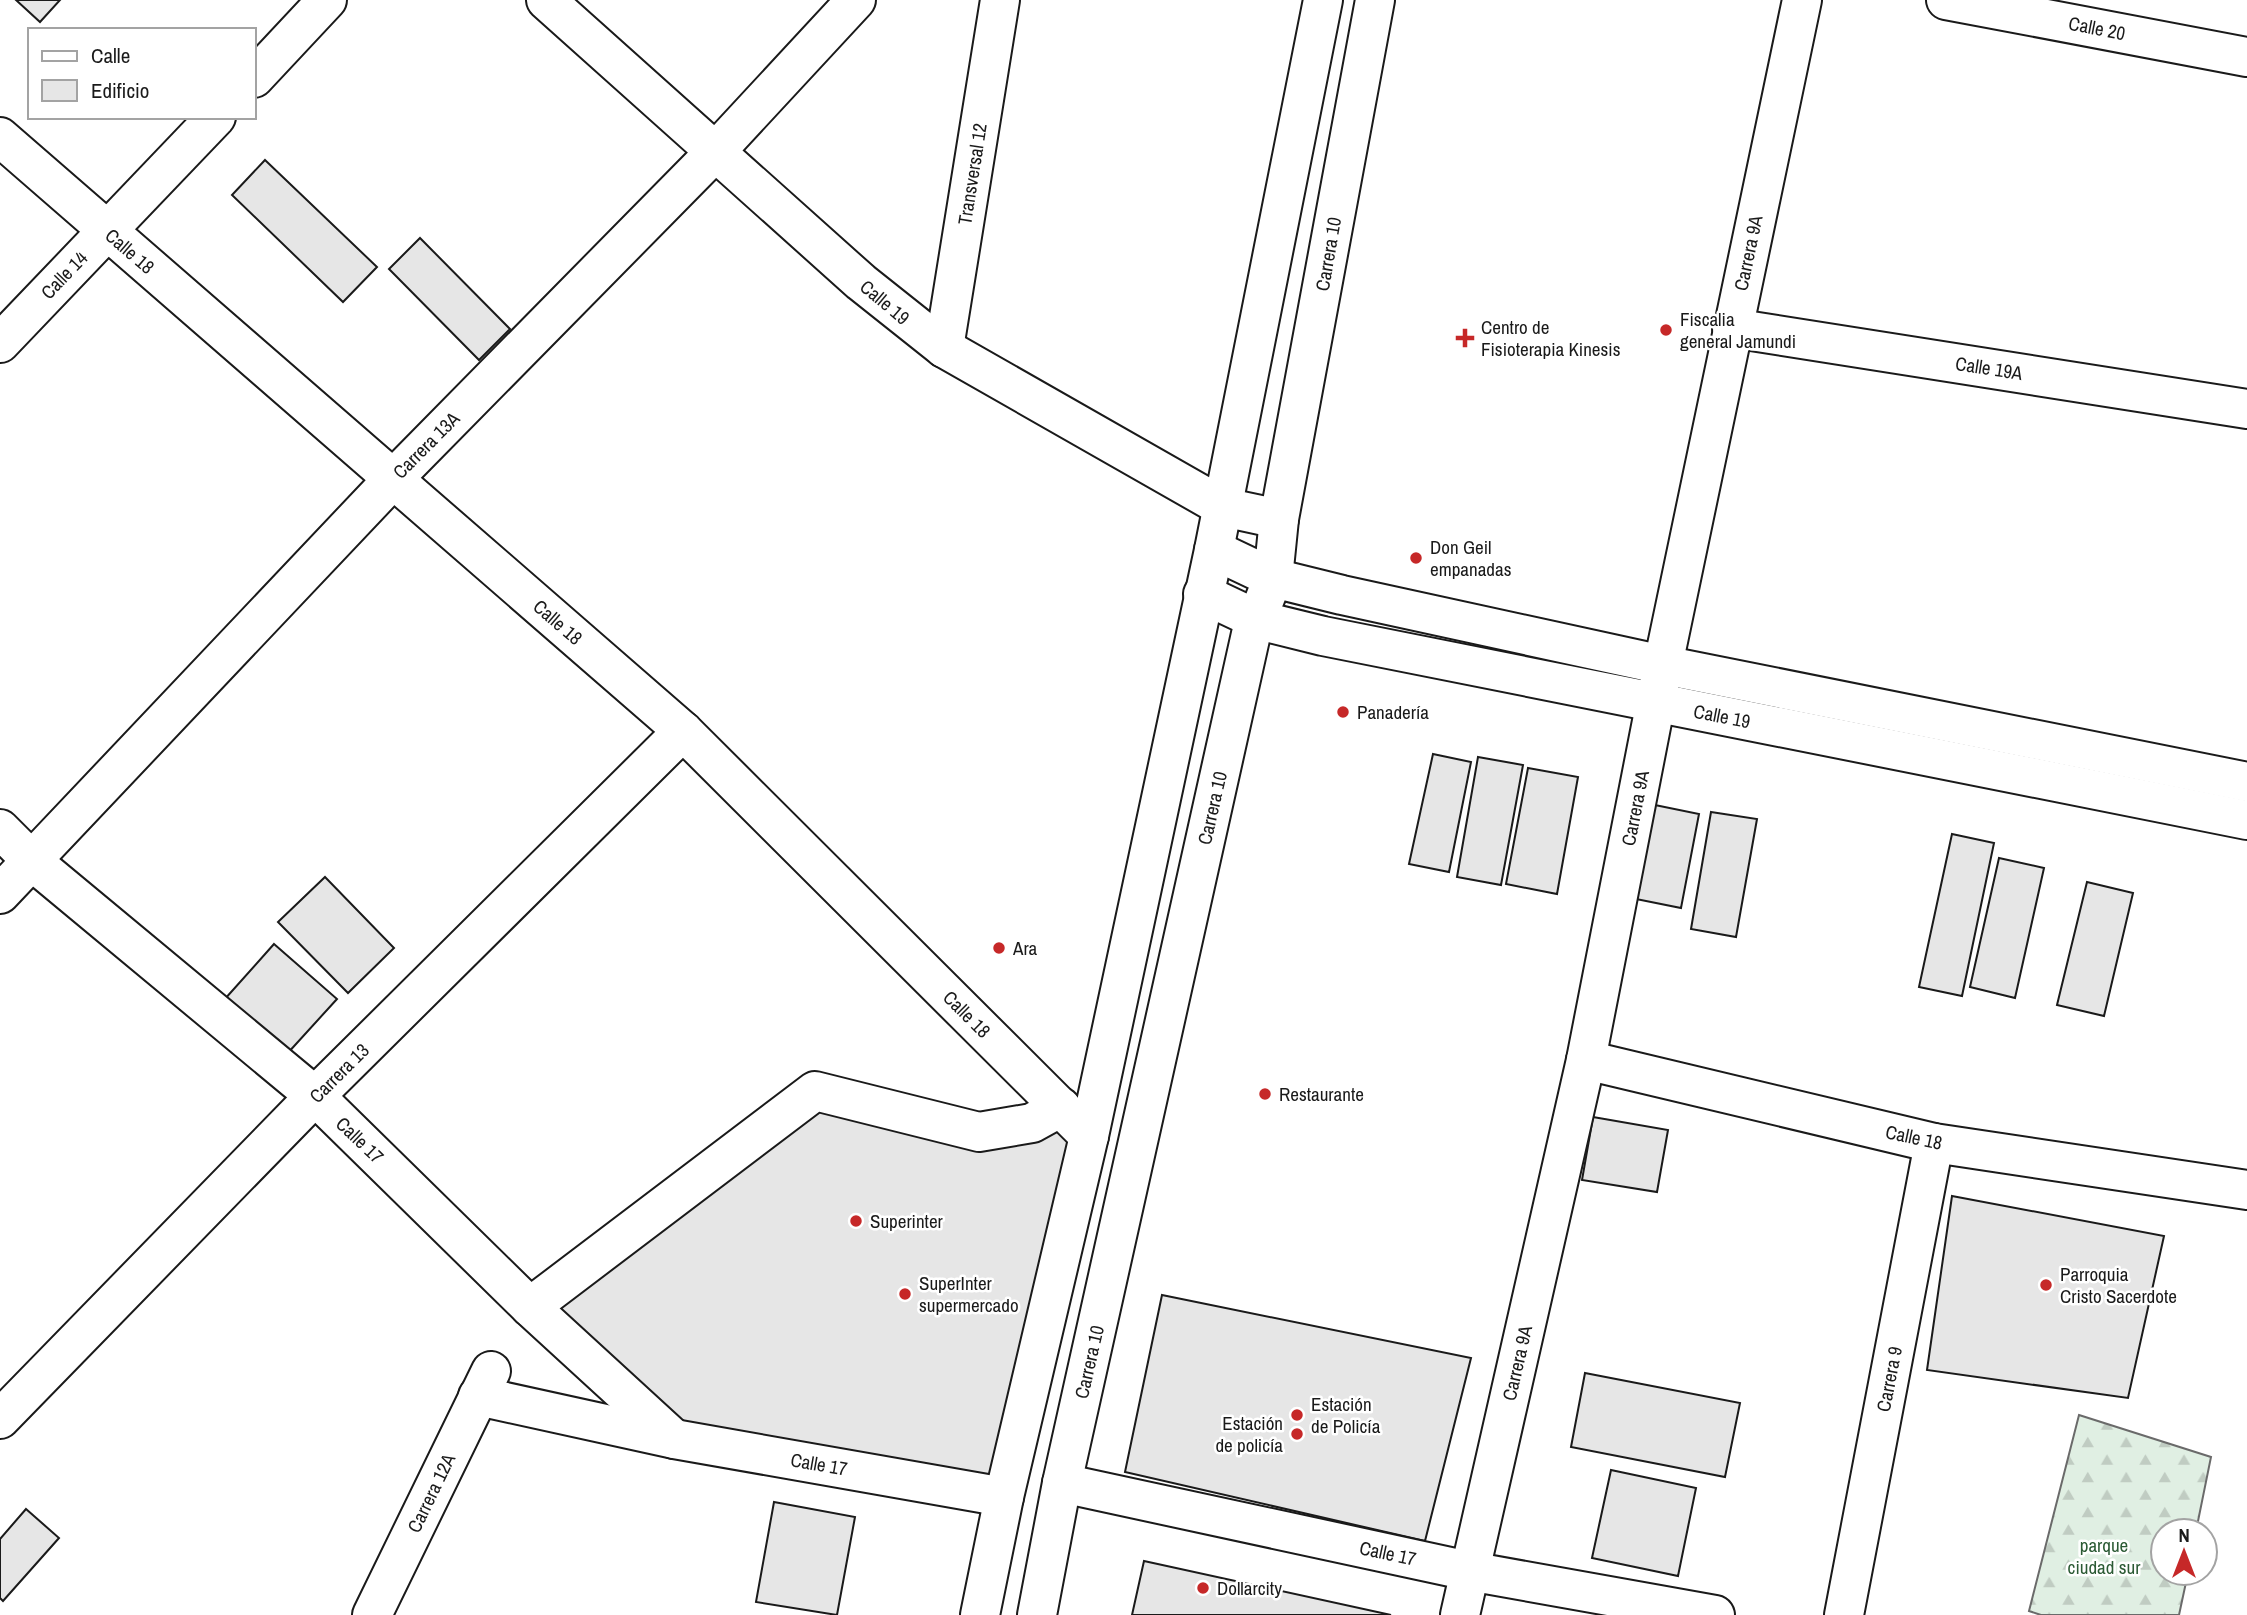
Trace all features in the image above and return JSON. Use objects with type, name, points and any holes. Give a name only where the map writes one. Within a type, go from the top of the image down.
[{"type":"street","points":[[256,76],[327,0]]},
{"type":"street","name":"Calle 19","points":[[546,0],[717,150],[861,282],[944,348],[1223,507],[1279,519]]},
{"type":"street","name":"Carrera 13A","points":[[0,894],[393,479],[717,150],[856,0]]},
{"type":"street","name":"Transversal 12","points":[[944,348],[1000,0]]},
{"type":"street","points":[[980,1615],[1004,1497],[1089,1136],[1214,550],[1323,0]]},
{"type":"street","name":"Carrera 10","points":[[1037,1615],[1062,1483],[1251,634],[1273,578],[1279,519],[1375,0]]},
{"type":"street","name":"Carrera 9A","points":[[1460,1615],[1586,1060],[1662,665],[1802,0]]},
{"type":"street","name":"Calle 20","points":[[1946,0],[2247,57]]},
{"type":"street","name":"Calle 14","points":[[0,343],[214,119]]},
{"type":"street","name":"Calle 18","points":[[0,137],[683,731],[1089,1136]]},
{"type":"street","name":"Calle 19A","points":[[1732,328],[2247,409]]},
{"type":"street","name":"Calle 19","points":[[1214,550],[1273,578],[1662,665],[2247,782]]},
{"type":"street","name":"Calle 19","points":[[1203,594],[1258,620],[1655,703],[2247,820]]},
{"type":"street","name":"Carrera 13","points":[[0,1419],[315,1096],[683,731]]},
{"type":"street","name":"Calle 17","points":[[0,829],[32,861],[315,1096],[530,1307],[674,1438]]},
{"type":"street","name":"Calle 18","points":[[1586,1060],[1934,1143],[2247,1190]]},
{"type":"street","points":[[530,1307],[815,1091],[979,1132],[1032,1124],[1061,1107]]},
{"type":"street","name":"Carrera 9","points":[[1844,1615],[1934,1143]]},
{"type":"street","name":"Calle 17","points":[[484,1383],[674,1438],[1004,1497]]},
{"type":"street","name":"Carrera 12A","points":[[372,1615],[484,1383]]},
{"type":"street","name":"Calle 17","points":[[1062,1483],[1469,1571],[1714,1615]]},
{"type":"green space","name":"parque ciudad sur","points":[[2079,1415],[2211,1457],[2199,1517],[2149,1517],[2149,1587],[2185,1587],[2179,1615],[2041,1615],[2029,1611]]},
{"type":"building","points":[[16,0],[60,0],[40,22]]},
{"type":"building","points":[[265,160],[377,267],[343,302],[232,195]]},
{"type":"building","points":[[420,238],[510,329],[479,360],[389,269]]},
{"type":"building","points":[[1433,754],[1471,762],[1449,872],[1409,864]]},
{"type":"building","points":[[1478,757],[1523,765],[1501,885],[1457,877]]},
{"type":"building","points":[[1528,768],[1578,777],[1557,894],[1506,884]]},
{"type":"building","points":[[1650,804],[1699,814],[1681,908],[1631,898]]},
{"type":"building","points":[[1711,812],[1757,819],[1736,937],[1691,929]]},
{"type":"building","points":[[1952,834],[1994,843],[1962,996],[1919,987]]},
{"type":"building","points":[[1999,858],[2044,868],[2015,998],[1970,987]]},
{"type":"building","points":[[325,877],[394,948],[348,993],[278,922]]},
{"type":"building","points":[[2087,882],[2133,893],[2104,1016],[2057,1005]]},
{"type":"building","points":[[274,944],[337,999],[286,1055],[224,1000]]},
{"type":"building","name":"Superinter","points":[[815,1091],[979,1132],[1061,1107],[1089,1136],[1004,1497],[674,1439],[530,1307]]},
{"type":"building","points":[[1593,1117],[1668,1130],[1657,1192],[1582,1180]]},
{"type":"building","name":"Parroquia Cristo Sacerdote","points":[[1952,1196],[2164,1236],[2128,1398],[1927,1370]]},
{"type":"building","name":"Estación de Policía","points":[[1162,1295],[1471,1358],[1425,1541],[1125,1472]]},
{"type":"building","points":[[1585,1373],[1740,1403],[1725,1477],[1571,1447]]},
{"type":"building","points":[[1611,1470],[1696,1488],[1678,1576],[1592,1558]]},
{"type":"building","points":[[774,1502],[855,1517],[837,1615],[756,1602]]},
{"type":"building","points":[[26,1509],[59,1538],[3,1601],[0,1598],[0,1539]]},
{"type":"building","name":"Dollarcity","points":[[1144,1561],[1391,1615],[1132,1615]]},
{"type":"place","name":"Fiscalia general Jamundi","points":[[1666,330]]},
{"type":"place","name":"Centro de Fisioterapia Kinesis","points":[[1465,338]]},
{"type":"place","name":"Don Geil empanadas","points":[[1416,558]]},
{"type":"place","name":"Panadería","points":[[1343,712]]},
{"type":"place","name":"Ara","points":[[999,948]]},
{"type":"place","name":"Restaurante","points":[[1265,1094]]},
{"type":"place","name":"Superinter","points":[[856,1221]]},
{"type":"place","name":"Parroquia Cristo Sacerdote","points":[[2046,1285]]},
{"type":"place","name":"SuperInter supermercado","points":[[905,1294]]},
{"type":"place","name":"Estación de Policía","points":[[1297,1415]]},
{"type":"place","name":"Estación de policía","points":[[1297,1434]]},
{"type":"place","name":"Dollarcity","points":[[1203,1588]]}]
